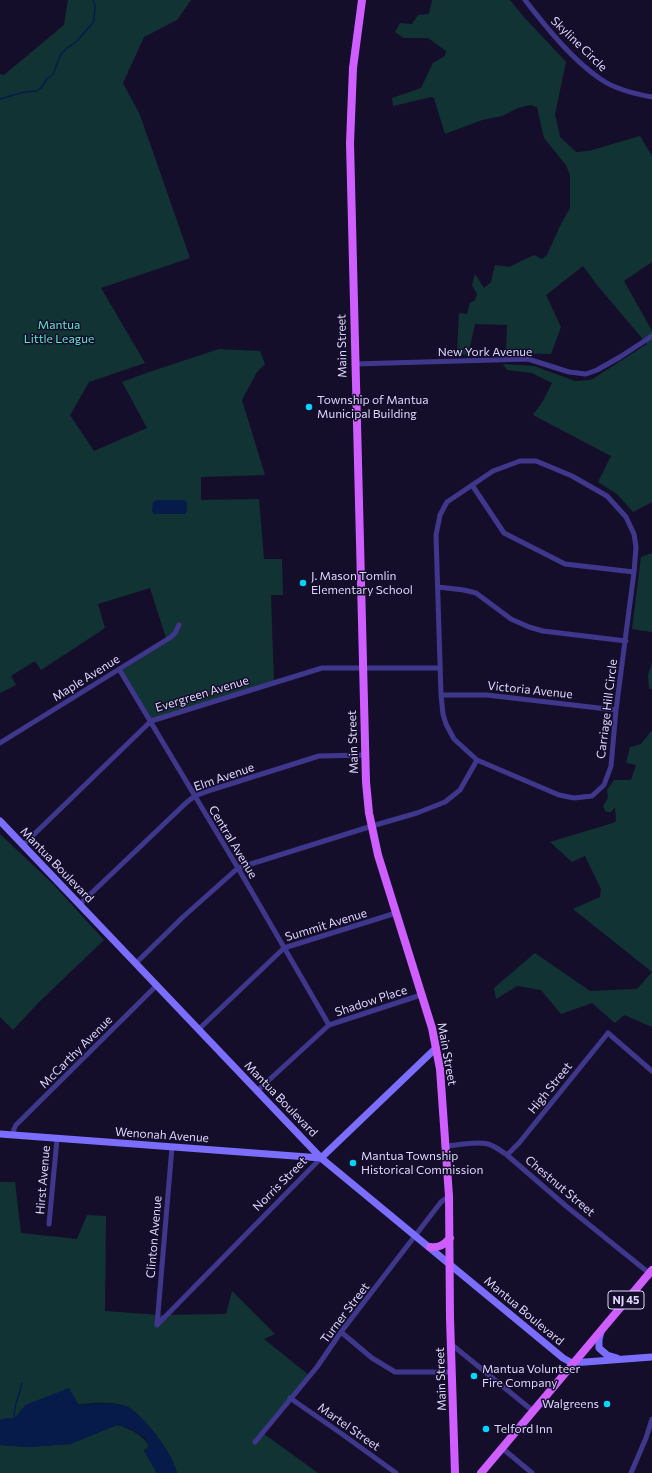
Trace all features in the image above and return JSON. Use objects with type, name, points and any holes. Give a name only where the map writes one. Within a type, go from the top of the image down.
[{"type":"main road","name":"Main Street","points":[[362,0],[355,45],[350,113],[350,174],[367,797],[378,856],[432,1028],[440,1069],[449,1196],[451,1344],[455,1473]]},
{"type":"main road","name":"Mantua Boulevard","points":[[0,821],[322,1158],[563,1358],[572,1363]]},
{"type":"main road","name":"Norris Street","points":[[322,1158],[436,1048]]},
{"type":"main road","name":"Wenonah Avenue","points":[[0,1134],[322,1158]]},
{"type":"main road","points":[[430,1247],[441,1246],[450,1238]]},
{"type":"main road","name":"NJ 45","points":[[481,1473],[572,1363],[651,1271]]},
{"type":"main road","points":[[603,1327],[599,1339],[599,1348],[607,1355],[620,1360]]},
{"type":"main road","points":[[572,1363],[652,1357]]},
{"type":"street","name":"Skyline Circle","points":[[525,0],[551,33],[586,68],[603,81],[630,92],[652,97]]},
{"type":"street","name":"New York Avenue","points":[[354,364],[528,359],[569,372],[586,374],[597,370],[620,357],[652,336]]},
{"type":"street","name":"Carriage Hill Circle","points":[[520,461],[536,462],[572,476],[606,496],[626,517],[634,534],[636,547],[634,572],[616,710],[611,766],[604,785],[592,796],[574,798],[559,795],[477,760],[454,739],[446,724],[443,714],[441,695],[436,535],[440,515],[447,502],[493,471],[520,461]]},
{"type":"street","points":[[472,485],[504,533],[565,564],[634,572]]},
{"type":"street","points":[[438,587],[476,593],[511,619],[529,627],[543,631],[626,641]]},
{"type":"street","name":"Maple Avenue","points":[[0,743],[171,637],[179,625]]},
{"type":"street","name":"Evergreen Avenue","points":[[23,845],[151,721],[322,668],[440,668]]},
{"type":"street","name":"Central Avenue","points":[[119,670],[238,868],[329,1025]]},
{"type":"street","name":"Victoria Avenue","points":[[441,695],[487,695],[616,710]]},
{"type":"street","name":"Elm Avenue","points":[[80,904],[195,796],[319,756],[365,755]]},
{"type":"street","points":[[136,963],[183,917],[238,868],[417,813],[445,802],[460,790],[477,760]]},
{"type":"street","name":"Summit Avenue","points":[[199,1029],[284,948],[396,913]]},
{"type":"street","name":"McCarthy Avenue","points":[[13,1135],[16,1125],[157,985]]},
{"type":"street","name":"Shadow Place","points":[[257,1091],[329,1025],[421,995]]},
{"type":"street","name":"High Street","points":[[508,1155],[519,1144],[608,1033],[652,1071]]},
{"type":"street","name":"Hirst Avenue","points":[[49,1224],[57,1139]]},
{"type":"street","name":"Chestnut Street","points":[[446,1146],[488,1144],[508,1155],[566,1206],[651,1271]]},
{"type":"street","name":"Clinton Avenue","points":[[160,1322],[156,1325],[172,1147]]},
{"type":"street","name":"Norris Street","points":[[160,1322],[322,1158]]},
{"type":"street","name":"Turner Street","points":[[255,1442],[317,1367],[341,1332],[441,1202],[449,1196]]},
{"type":"street","points":[[341,1332],[372,1358],[395,1372],[452,1372]]},
{"type":"street","points":[[451,1344],[532,1411]]},
{"type":"street","name":"Martel Street","points":[[290,1398],[396,1473]]},
{"type":"street","points":[[631,1473],[646,1438],[652,1419]]},
{"type":"street","points":[[502,1448],[532,1473]]},
{"type":"green space","name":"Mantua Little League","points":[[68,0],[191,0],[177,20],[144,37],[123,83],[140,115],[190,258],[101,288],[145,363],[89,382],[70,415],[94,451],[147,428],[122,382],[219,349],[260,351],[265,364],[257,372],[242,400],[265,475],[201,477],[201,500],[259,499],[264,559],[282,559],[283,595],[271,595],[274,683],[151,724],[121,671],[167,641],[150,588],[98,604],[105,628],[41,670],[35,661],[11,676],[16,685],[0,693],[0,74],[4,75],[64,25]]},
{"type":"green space","points":[[432,0],[510,0],[566,62],[555,114],[560,137],[576,152],[589,151],[640,136],[652,156],[652,262],[624,281],[652,331],[652,502],[633,512],[617,494],[598,482],[611,456],[533,415],[543,401],[552,383],[532,373],[507,370],[503,364],[534,366],[575,381],[591,380],[647,344],[597,285],[583,266],[546,295],[561,327],[551,354],[506,353],[507,325],[475,324],[468,355],[457,354],[459,313],[467,314],[470,303],[475,300],[477,294],[472,285],[475,274],[484,288],[491,282],[495,265],[509,267],[534,255],[542,259],[547,255],[570,208],[570,175],[566,165],[544,138],[537,107],[530,105],[518,108],[502,116],[482,120],[445,134],[434,98],[431,97],[393,106],[392,98],[421,88],[433,63],[445,56],[446,51],[428,38],[404,38],[395,32],[400,23],[412,24],[418,15],[429,14]]},
{"type":"green space","points":[[652,553],[652,632],[632,629],[641,557]]},
{"type":"green space","points":[[652,663],[652,689],[649,689],[648,675]]},
{"type":"green space","points":[[652,730],[652,972],[573,909],[600,897],[601,889],[585,856],[572,862],[550,842],[616,821],[615,807],[611,812],[606,812],[603,806],[608,798],[607,790],[614,780],[631,780],[636,765],[626,763],[630,747],[641,744]]},
{"type":"green space","points":[[0,834],[53,884],[104,940],[39,1002],[13,1030],[0,1017]]},
{"type":"green space","points":[[535,953],[590,991],[637,989],[652,972],[652,1027],[624,1015],[615,1023],[592,1003],[561,1014],[541,990],[517,986],[496,999],[494,988]]},
{"type":"green space","points":[[0,1182],[15,1182],[21,1233],[77,1239],[87,1215],[106,1216],[105,1311],[160,1315],[226,1314],[232,1291],[275,1334],[264,1339],[310,1376],[264,1434],[318,1473],[177,1473],[167,1450],[138,1414],[126,1406],[114,1403],[87,1404],[57,1408],[14,1419],[8,1418],[0,1420]]},
{"type":"green space","points":[[117,1425],[135,1432],[143,1438],[149,1446],[144,1451],[157,1473],[0,1473],[0,1445],[28,1447],[70,1444]]},
{"type":"water","points":[[157,500],[185,500],[187,503],[187,511],[185,514],[154,514],[152,511],[153,502]]},
{"type":"water","points":[[69,1388],[79,1405],[114,1404],[131,1409],[144,1420],[162,1443],[174,1464],[177,1473],[157,1473],[144,1451],[149,1446],[145,1438],[129,1428],[117,1425],[70,1444],[28,1447],[0,1445],[0,1420],[8,1418],[14,1419],[25,1405]]},
{"type":"waterway","points":[[0,99],[24,92],[37,91],[41,88],[47,79],[53,74],[61,54],[76,42],[92,24],[94,20],[95,5],[93,0]]},
{"type":"waterway","points":[[14,1420],[15,1406],[22,1383]]},
{"type":"place","name":"Township of Mantua Municipal Building","points":[[309,407]]},
{"type":"place","name":"J. Mason Tomlin Elementary School","points":[[303,583]]},
{"type":"place","name":"Mantua Township Historical Commission","points":[[353,1163]]},
{"type":"place","name":"Mantua Volunteer Fire Company","points":[[474,1376]]},
{"type":"place","name":"Walgreens","points":[[607,1404]]},
{"type":"place","name":"Telford Inn","points":[[486,1429]]}]
